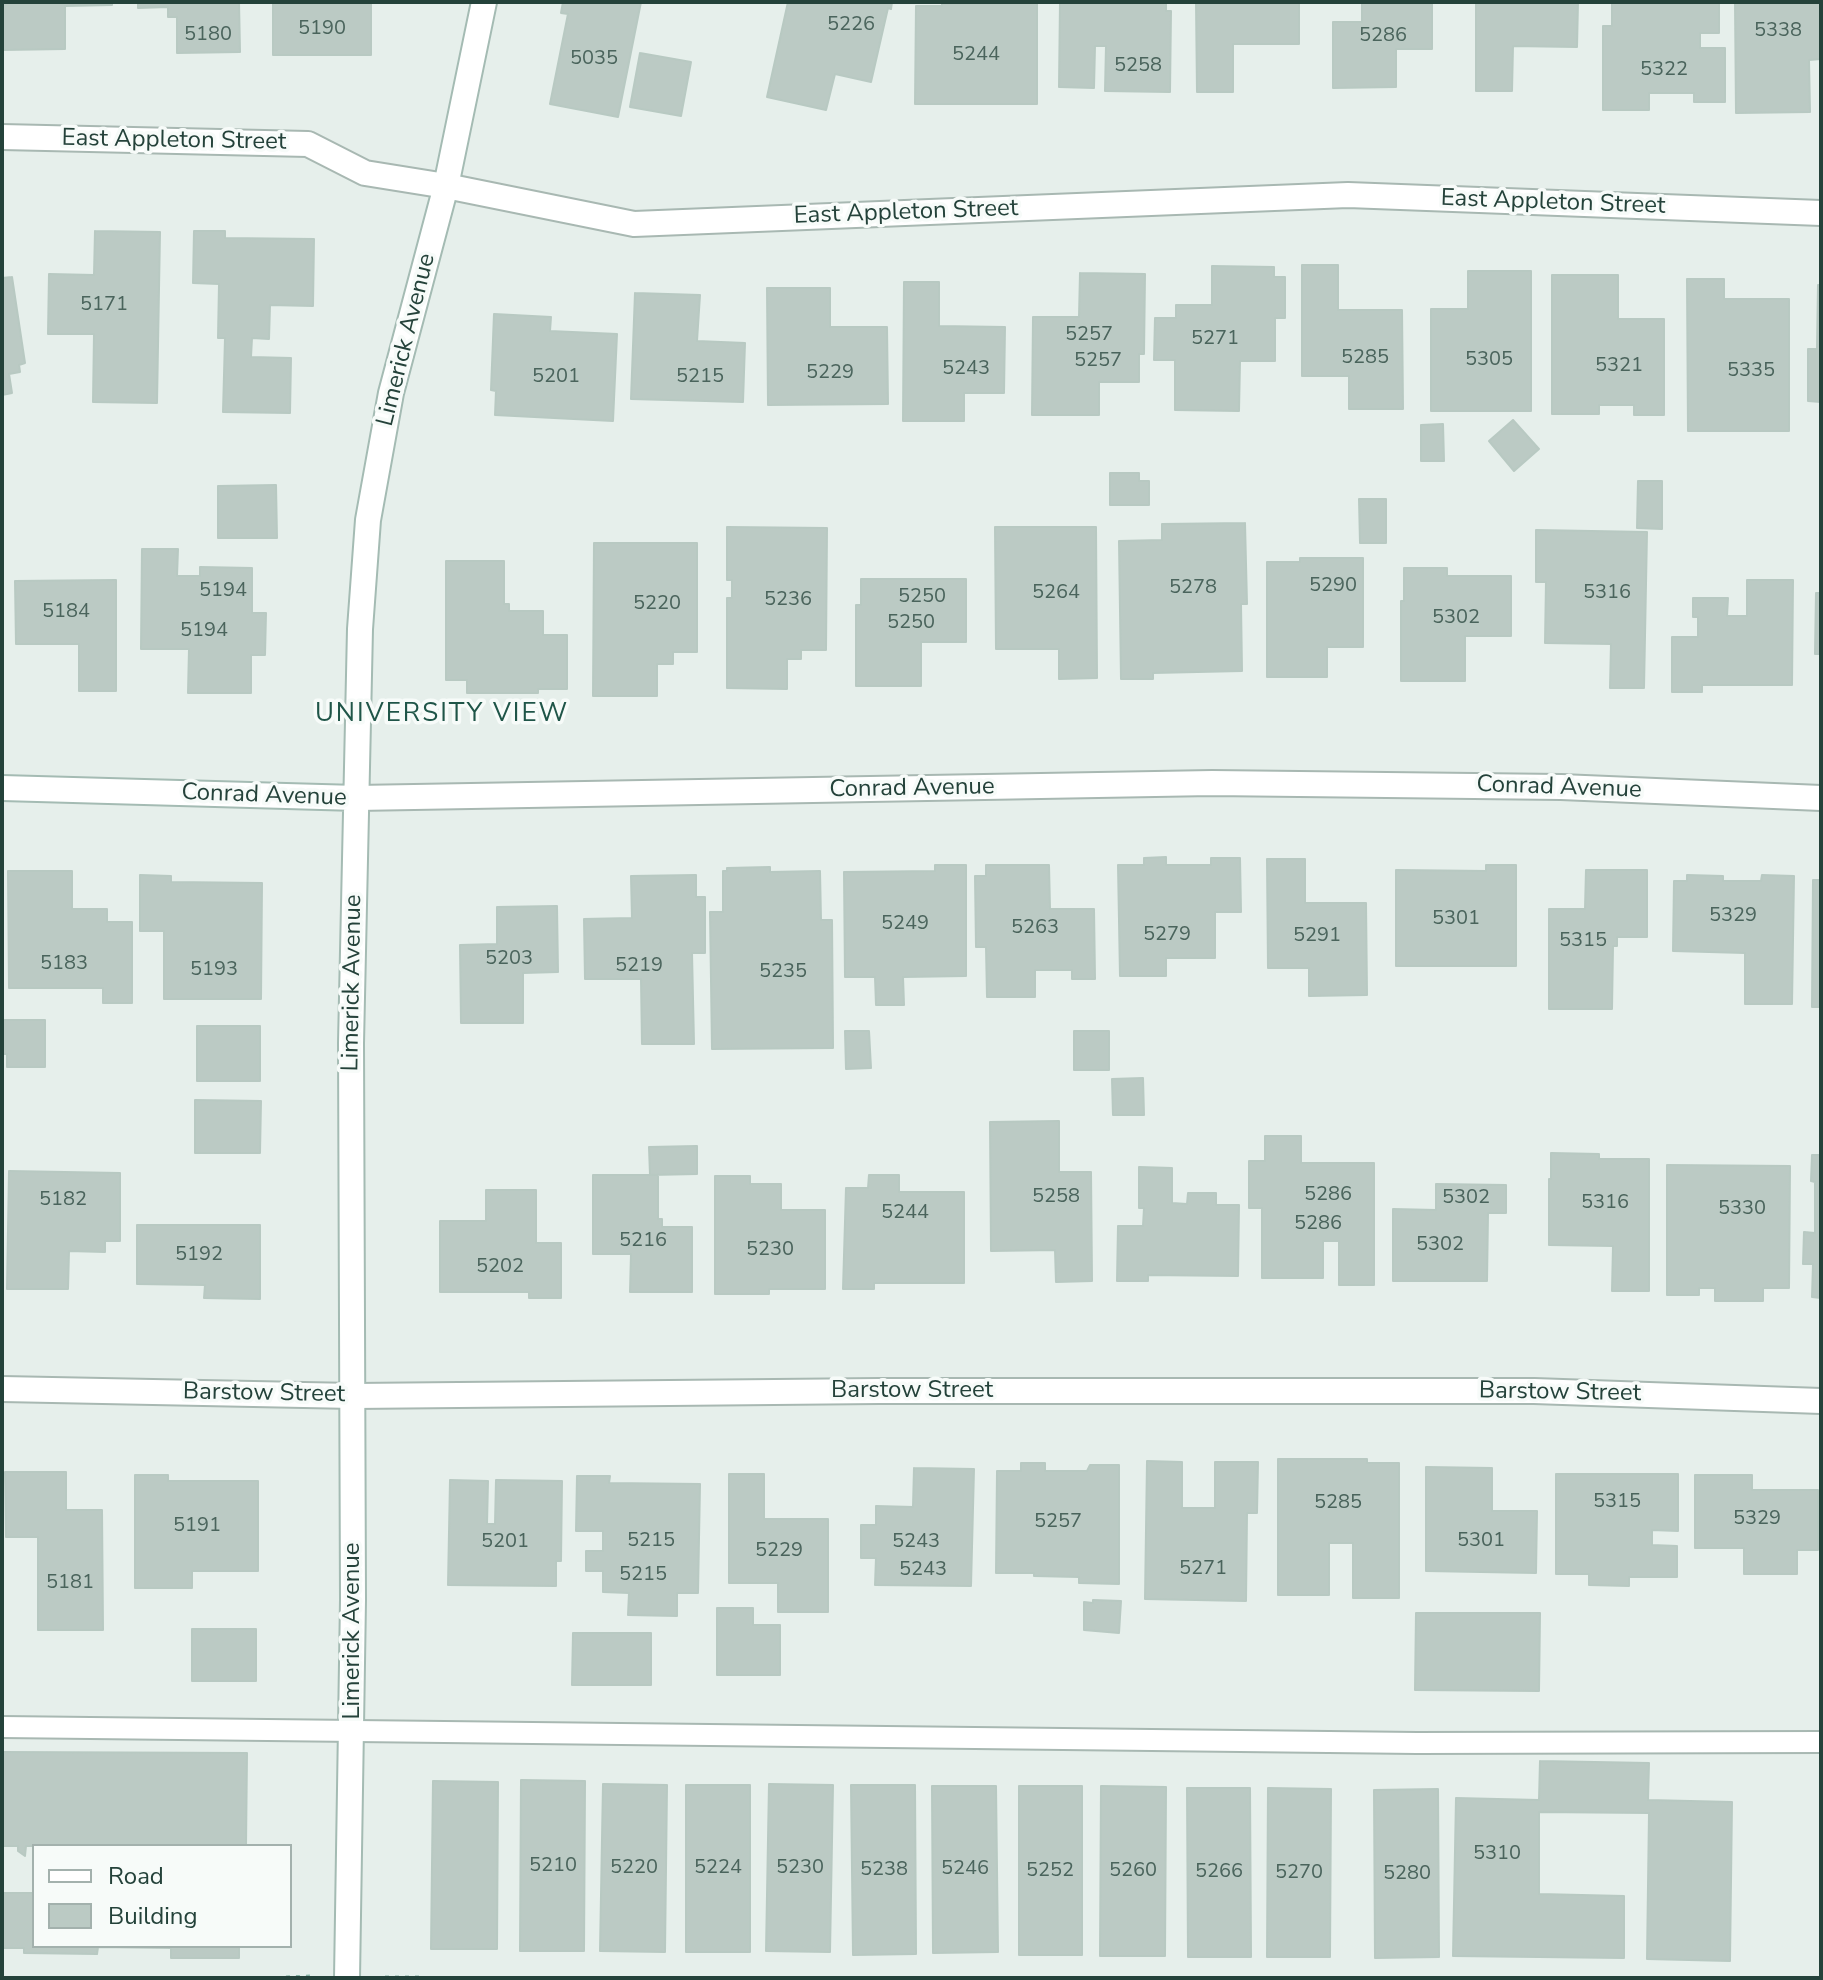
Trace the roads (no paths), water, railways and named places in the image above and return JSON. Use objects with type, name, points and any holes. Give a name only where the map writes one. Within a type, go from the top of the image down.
[{"type":"street","name":"Limerick Avenue","points":[[347,1978],[353,1731],[351,1043],[360,629],[368,520],[391,393],[446,186],[484,2]]},
{"type":"street","name":"East Appleton Street","points":[[2,137],[308,144],[365,173],[634,224],[1348,195],[1821,213]]},
{"type":"street","name":"Conrad Avenue","points":[[2,788],[357,798],[1212,783],[1561,787],[1821,798]]},
{"type":"street","name":"Barstow Street","points":[[2,1389],[354,1396],[879,1391],[1534,1391],[1821,1401]]},
{"type":"lane","points":[[2,1727],[1401,1743],[1821,1742]]},
{"type":"district","name":"UNIVERSITY VIEW","points":[[442,715]]}]
